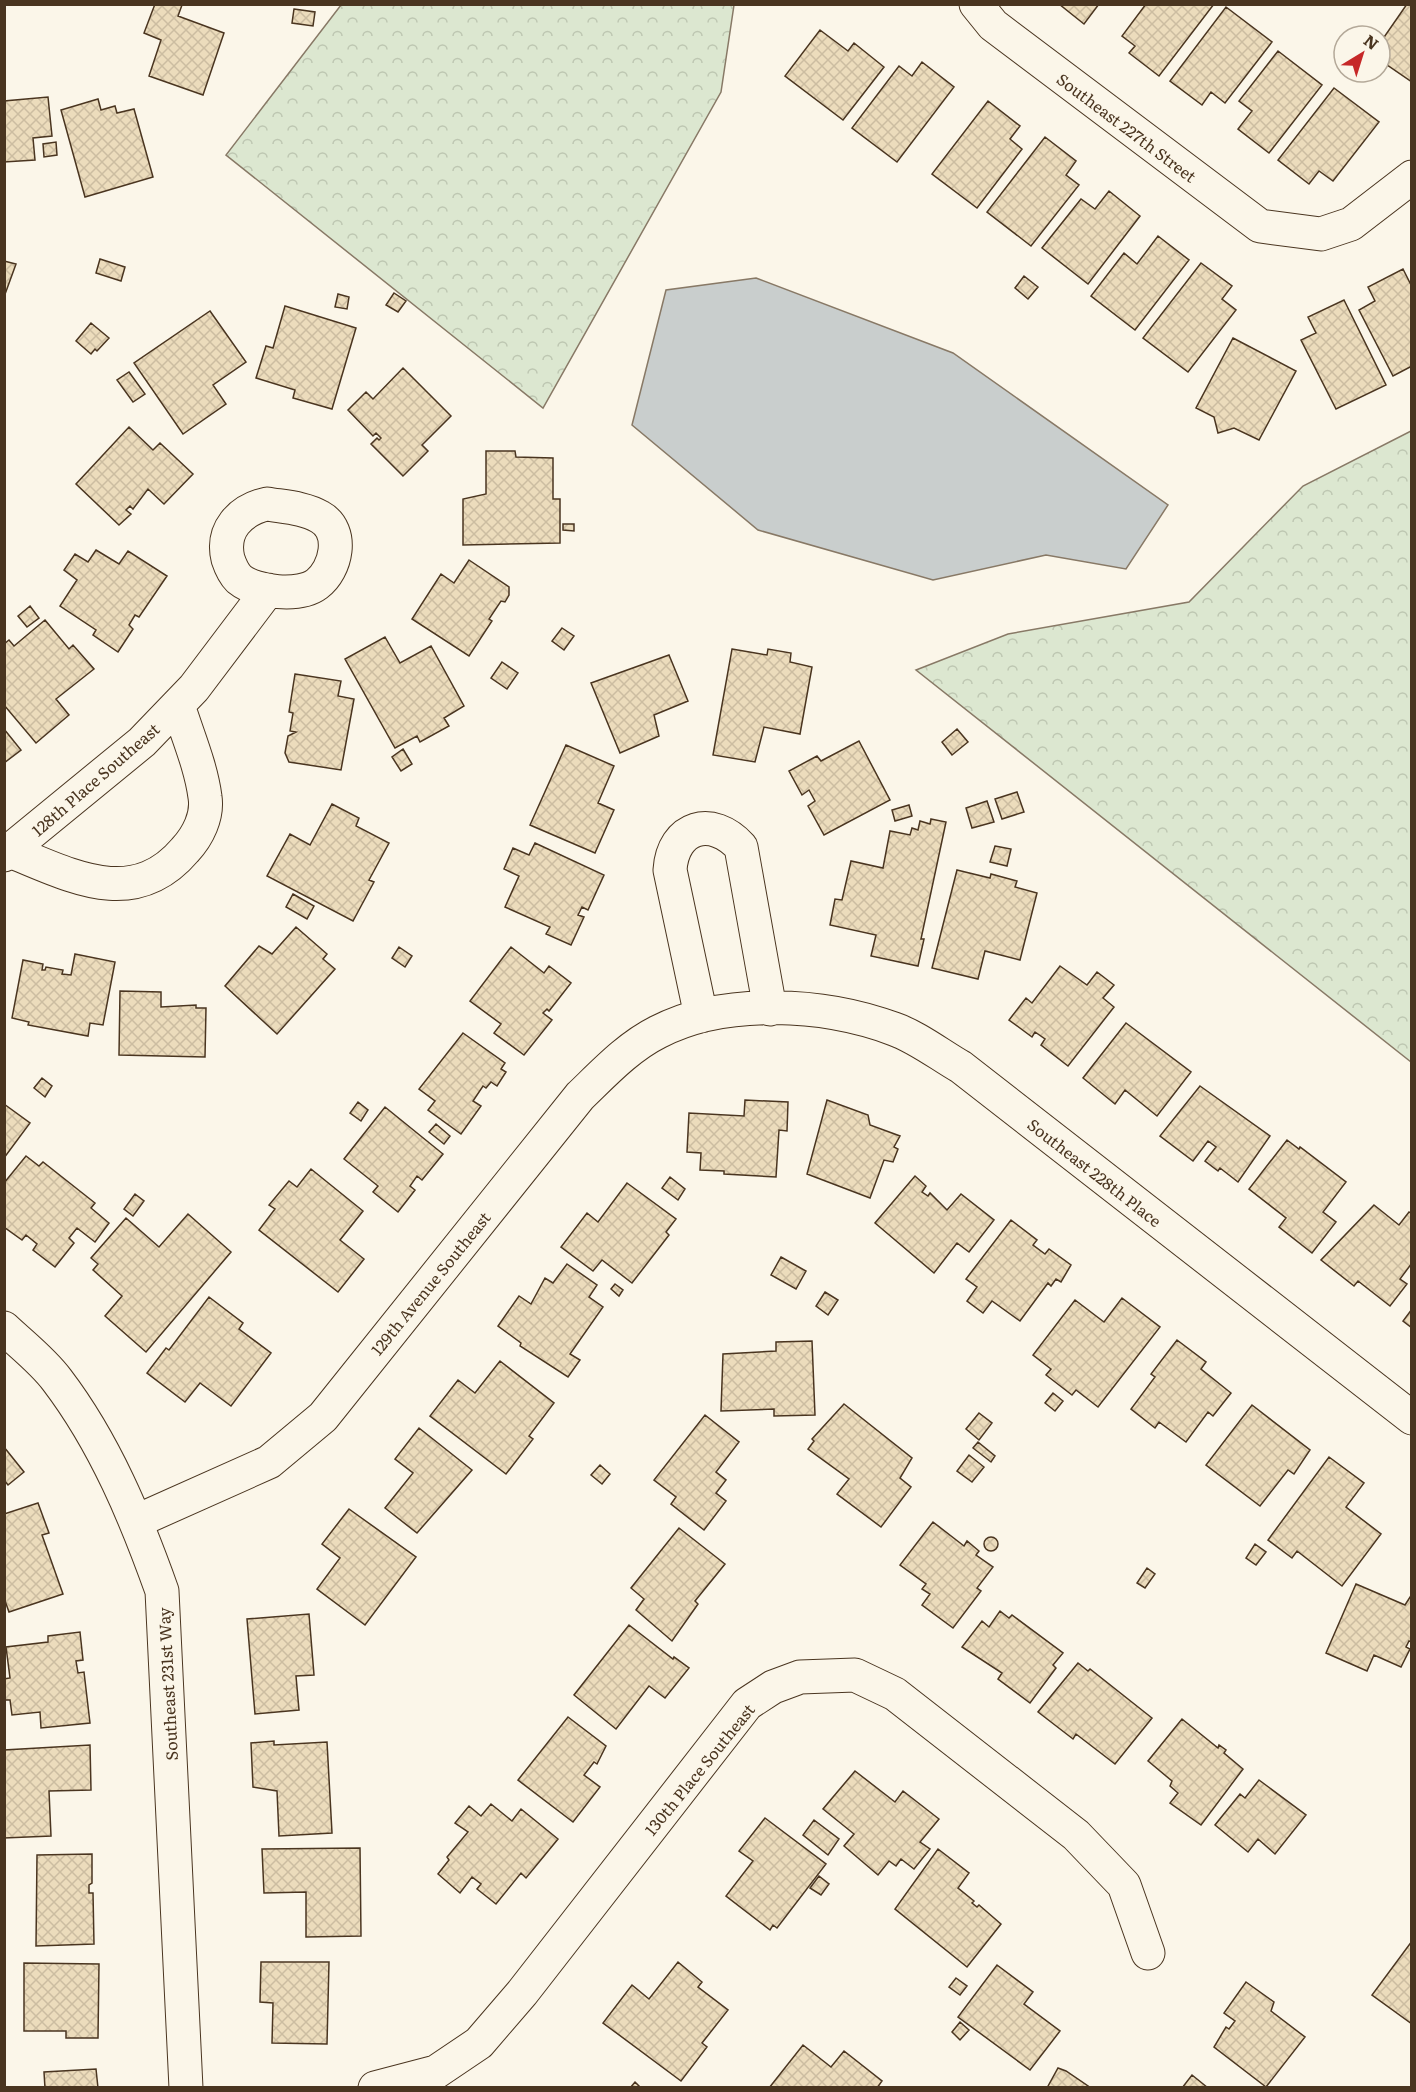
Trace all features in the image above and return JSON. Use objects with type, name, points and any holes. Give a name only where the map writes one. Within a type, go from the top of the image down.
[{"type":"street","name":"Southeast 227th Street","points":[[976,4],[993,25],[1237,211],[1260,226],[1321,234],[1351,224],[1412,177]]},
{"type":"street","name":"128th Place Southeast","points":[[7,853],[142,742],[178,705],[268,590]]},
{"type":"street","name":"128th Place Southeast","points":[[7,853],[89,882],[117,885],[153,877],[176,862],[192,843],[205,818],[205,797],[178,705]]},
{"type":"street","points":[[701,1016],[670,870],[671,856],[678,842],[689,832],[704,828],[718,829],[731,836],[741,847],[756,1008]]},
{"type":"street","name":"129th Avenue Southeast","points":[[137,1521],[269,1462],[323,1417],[580,1096],[618,1060],[657,1032],[701,1016],[756,1008]]},
{"type":"street","name":"Southeast 228th Place","points":[[756,1008],[829,1011],[896,1029],[961,1067],[1412,1418]]},
{"type":"street","name":"Southeast 231st Way","points":[[4,1329],[57,1379],[94,1440],[137,1521],[162,1591],[186,2088]]},
{"type":"street","name":"130th Place Southeast","points":[[375,2088],[436,2072],[479,2043],[522,1994],[747,1704],[773,1687],[800,1677],[855,1676],[895,1694],[1076,1835],[1124,1885],[1148,1953]]},
{"type":"green space","points":[[341,5],[734,5],[721,92],[543,408],[226,155]]},
{"type":"green space","points":[[1411,431],[1411,1062],[916,670],[1008,634],[1189,602],[1303,486]]},
{"type":"shaded area","points":[[756,278],[953,353],[1168,505],[1126,569],[1046,555],[933,580],[758,530],[632,425],[666,290]]},
{"type":"building","points":[[155,4],[182,5],[178,16],[224,33],[203,95],[149,76],[161,40],[144,33]]},
{"type":"building","points":[[1059,4],[1099,4],[1084,24]]},
{"type":"building","points":[[1146,4],[1214,4],[1159,76],[1129,53],[1135,46],[1122,36]]},
{"type":"building","points":[[1407,4],[1412,4],[1412,82],[1392,68],[1392,26]]},
{"type":"building","points":[[1226,7],[1272,42],[1225,103],[1211,92],[1202,105],[1170,81]]},
{"type":"building","points":[[294,9],[315,12],[313,26],[292,23]]},
{"type":"building","points":[[820,30],[848,51],[854,43],[884,67],[843,120],[785,76]]},
{"type":"building","points":[[1278,51],[1322,85],[1269,153],[1238,129],[1252,111],[1239,101]]},
{"type":"building","points":[[922,62],[954,87],[897,162],[852,128],[899,66],[912,76]]},
{"type":"building","points":[[1334,88],[1379,122],[1333,181],[1319,171],[1309,184],[1278,160]]},
{"type":"building","points":[[48,97],[52,136],[33,138],[35,160],[4,162],[4,101]]},
{"type":"building","points":[[98,99],[101,110],[115,106],[117,113],[134,109],[153,177],[85,197],[61,110]]},
{"type":"building","points":[[988,101],[1020,126],[1010,139],[1022,149],[977,208],[932,174]]},
{"type":"building","points":[[1045,137],[1076,161],[1066,175],[1079,185],[1031,246],[987,212]]},
{"type":"building","points":[[56,142],[57,155],[44,157],[43,144]]},
{"type":"building","points":[[1109,191],[1140,216],[1088,284],[1042,248],[1081,199],[1095,209]]},
{"type":"building","points":[[1158,236],[1189,260],[1135,330],[1091,296],[1124,253],[1137,264]]},
{"type":"building","points":[[100,259],[125,267],[121,281],[96,273]]},
{"type":"building","points":[[4,261],[16,264],[4,297]]},
{"type":"building","points":[[1201,263],[1232,286],[1222,299],[1236,310],[1188,372],[1143,338]]},
{"type":"building","points":[[1403,269],[1412,287],[1412,366],[1393,376],[1359,310],[1375,301],[1368,287]]},
{"type":"building","points":[[1024,276],[1038,287],[1028,299],[1015,288]]},
{"type":"building","points":[[394,293],[406,301],[398,312],[386,305]]},
{"type":"building","points":[[338,294],[349,297],[347,309],[335,307]]},
{"type":"building","points":[[1344,300],[1386,385],[1336,409],[1301,340],[1316,333],[1308,317]]},
{"type":"building","points":[[285,306],[356,328],[332,409],[293,398],[295,390],[256,378],[266,346],[273,348]]},
{"type":"building","points":[[210,311],[246,362],[213,385],[226,404],[183,434],[134,363]]},
{"type":"building","points":[[91,323],[109,338],[91,354],[76,341]]},
{"type":"building","points":[[1233,338],[1296,371],[1259,440],[1234,428],[1218,433],[1214,417],[1196,408]]},
{"type":"building","points":[[403,368],[451,416],[422,445],[428,451],[403,476],[371,444],[377,438],[379,440],[381,438],[376,433],[373,436],[348,410],[366,392],[373,399]]},
{"type":"building","points":[[129,372],[145,394],[133,402],[117,380]]},
{"type":"building","points":[[129,427],[153,450],[160,443],[193,474],[164,504],[148,489],[133,509],[130,506],[126,510],[131,514],[119,525],[76,484]]},
{"type":"building","points":[[486,451],[515,451],[516,457],[553,458],[553,499],[560,499],[560,543],[463,545],[463,499],[486,494]]},
{"type":"building","points":[[563,524],[574,524],[574,531],[563,530]]},
{"type":"building","points":[[96,550],[119,564],[128,551],[167,576],[139,617],[135,615],[129,625],[133,629],[118,652],[93,635],[96,630],[60,606],[77,580],[64,570],[75,554],[88,562]]},
{"type":"building","points":[[469,560],[509,587],[509,595],[505,602],[501,601],[489,619],[492,621],[469,656],[412,619],[441,574],[454,583]]},
{"type":"building","points":[[30,606],[39,618],[27,627],[18,616]]},
{"type":"building","points":[[45,620],[69,649],[73,645],[94,669],[56,699],[69,715],[36,743],[4,705],[4,644],[9,640],[14,646]]},
{"type":"building","points":[[562,628],[574,636],[564,650],[552,641]]},
{"type":"building","points":[[385,637],[400,663],[431,646],[464,706],[444,718],[449,726],[420,742],[417,736],[395,748],[345,659]]},
{"type":"building","points":[[732,649],[767,655],[768,649],[791,653],[790,662],[812,667],[800,734],[764,727],[755,762],[713,755]]},
{"type":"building","points":[[669,655],[688,701],[654,715],[659,736],[620,753],[591,683]]},
{"type":"building","points":[[502,662],[518,673],[507,689],[491,678]]},
{"type":"building","points":[[295,674],[341,681],[338,696],[354,699],[341,770],[289,762],[285,753],[288,736],[296,732],[290,731],[293,713],[289,712]]},
{"type":"building","points":[[4,729],[21,750],[4,763]]},
{"type":"building","points":[[957,729],[968,742],[952,755],[942,742]]},
{"type":"building","points":[[859,741],[890,800],[824,835],[808,806],[815,801],[809,790],[802,795],[789,771],[817,756],[821,761]]},
{"type":"building","points":[[566,745],[614,766],[598,803],[614,810],[595,853],[530,825]]},
{"type":"building","points":[[403,749],[412,764],[401,771],[392,757]]},
{"type":"building","points":[[1017,792],[1024,812],[1002,819],[995,799]]},
{"type":"building","points":[[987,801],[994,822],[972,828],[966,808]]},
{"type":"building","points":[[332,804],[359,818],[356,826],[389,843],[369,880],[374,882],[353,921],[267,876],[290,834],[310,845]]},
{"type":"building","points":[[909,805],[912,816],[895,821],[892,810]]},
{"type":"building","points":[[931,819],[946,822],[921,939],[924,939],[918,966],[871,956],[876,935],[830,925],[835,899],[842,900],[851,861],[883,868],[890,831],[910,835],[912,828],[918,830],[920,821],[930,824]]},
{"type":"building","points":[[535,843],[604,875],[588,910],[582,907],[578,915],[584,917],[571,945],[546,934],[550,927],[505,907],[519,876],[504,869],[513,848],[529,855]]},
{"type":"building","points":[[995,846],[1011,849],[1007,866],[990,862]]},
{"type":"building","points":[[957,870],[990,878],[991,874],[1017,881],[1015,887],[1037,893],[1020,960],[985,951],[978,979],[932,968]]},
{"type":"building","points":[[293,894],[314,906],[307,919],[286,907]]},
{"type":"building","points":[[296,927],[327,954],[323,959],[335,969],[277,1034],[225,986],[259,946],[272,954]]},
{"type":"building","points":[[399,947],[412,956],[405,967],[392,958]]},
{"type":"building","points":[[511,947],[544,973],[549,966],[571,983],[549,1011],[547,1009],[543,1013],[552,1020],[524,1055],[494,1033],[501,1024],[470,1001]]},
{"type":"building","points":[[75,954],[115,962],[103,1025],[90,1023],[88,1036],[28,1025],[29,1022],[12,1018],[23,960],[43,964],[42,970],[46,967],[63,970],[62,974],[71,975]]},
{"type":"building","points":[[1060,966],[1087,985],[1097,972],[1114,985],[1103,998],[1114,1007],[1068,1066],[1041,1045],[1045,1039],[1035,1032],[1032,1037],[1009,1020],[1026,998],[1032,1003]]},
{"type":"building","points":[[120,991],[161,992],[161,1007],[196,1005],[196,1008],[206,1008],[205,1057],[119,1055]]},
{"type":"building","points":[[1126,1023],[1191,1072],[1157,1116],[1125,1090],[1115,1104],[1083,1078]]},
{"type":"building","points":[[463,1033],[505,1063],[501,1069],[506,1072],[497,1086],[491,1082],[486,1088],[483,1086],[473,1101],[481,1106],[461,1134],[428,1110],[435,1101],[419,1089]]},
{"type":"building","points":[[42,1078],[52,1086],[45,1097],[34,1088]]},
{"type":"building","points":[[1200,1086],[1270,1136],[1238,1182],[1220,1168],[1218,1171],[1205,1161],[1216,1147],[1208,1141],[1193,1161],[1160,1136]]},
{"type":"building","points":[[745,1100],[788,1102],[787,1131],[779,1130],[776,1177],[700,1170],[701,1153],[687,1152],[689,1113],[744,1116]]},
{"type":"building","points":[[827,1100],[868,1115],[870,1125],[900,1136],[894,1147],[898,1149],[893,1162],[884,1160],[870,1198],[807,1174]]},
{"type":"building","points":[[358,1102],[368,1110],[361,1121],[350,1113]]},
{"type":"building","points":[[4,1104],[30,1123],[4,1158]]},
{"type":"building","points":[[385,1107],[443,1154],[422,1180],[417,1176],[410,1186],[415,1190],[398,1212],[373,1192],[378,1186],[344,1159]]},
{"type":"building","points":[[436,1124],[450,1136],[444,1144],[429,1132]]},
{"type":"building","points":[[1287,1140],[1299,1149],[1300,1147],[1346,1182],[1323,1212],[1336,1222],[1312,1253],[1279,1227],[1286,1218],[1249,1189]]},
{"type":"building","points":[[26,1156],[39,1166],[43,1162],[95,1203],[91,1208],[109,1223],[95,1242],[77,1228],[69,1238],[74,1243],[55,1267],[33,1250],[37,1244],[26,1235],[22,1240],[4,1227],[4,1183]]},
{"type":"building","points":[[311,1169],[363,1211],[340,1240],[364,1259],[338,1292],[259,1230],[275,1209],[269,1205],[289,1181],[297,1187]]},
{"type":"building","points":[[915,1176],[926,1186],[922,1192],[928,1196],[930,1193],[947,1210],[961,1194],[994,1220],[969,1252],[957,1243],[934,1273],[875,1223]]},
{"type":"building","points":[[670,1177],[685,1189],[678,1200],[662,1188]]},
{"type":"building","points":[[627,1183],[676,1219],[666,1232],[669,1235],[632,1283],[602,1260],[593,1271],[561,1247],[587,1213],[598,1222]]},
{"type":"building","points":[[135,1194],[144,1201],[133,1216],[124,1209]]},
{"type":"building","points":[[1374,1205],[1399,1225],[1409,1212],[1412,1214],[1412,1263],[1400,1279],[1407,1284],[1390,1306],[1358,1281],[1354,1286],[1321,1260]]},
{"type":"building","points":[[188,1214],[231,1252],[146,1352],[105,1316],[122,1296],[93,1270],[98,1264],[91,1258],[126,1218],[159,1247]]},
{"type":"building","points":[[1011,1220],[1037,1240],[1033,1245],[1045,1254],[1049,1249],[1071,1265],[1061,1282],[1056,1279],[1051,1286],[1048,1283],[1020,1321],[992,1301],[983,1313],[967,1301],[977,1287],[966,1279]]},
{"type":"building","points":[[781,1257],[806,1271],[796,1289],[771,1275]]},
{"type":"building","points":[[567,1264],[597,1285],[589,1297],[603,1307],[570,1354],[580,1360],[568,1377],[520,1346],[521,1343],[498,1326],[519,1296],[531,1304],[545,1278],[553,1283]]},
{"type":"building","points":[[615,1284],[623,1290],[619,1296],[611,1289]]},
{"type":"building","points":[[825,1292],[838,1300],[828,1315],[816,1306]]},
{"type":"building","points":[[209,1297],[243,1323],[239,1329],[271,1353],[231,1406],[200,1383],[185,1402],[147,1373],[166,1348],[169,1350]]},
{"type":"building","points":[[1122,1298],[1160,1327],[1098,1407],[1076,1390],[1072,1395],[1046,1375],[1051,1369],[1033,1355],[1075,1300],[1104,1322]]},
{"type":"building","points":[[1412,1309],[1412,1328],[1403,1321]]},
{"type":"building","points":[[1177,1340],[1206,1362],[1201,1369],[1231,1393],[1213,1416],[1208,1412],[1186,1442],[1159,1422],[1155,1428],[1131,1409],[1155,1377],[1151,1374]]},
{"type":"building","points":[[812,1341],[815,1415],[774,1416],[774,1409],[721,1411],[723,1354],[776,1351],[776,1342]]},
{"type":"building","points":[[500,1361],[554,1403],[529,1436],[533,1439],[506,1474],[430,1416],[458,1380],[475,1393]]},
{"type":"building","points":[[1053,1393],[1063,1401],[1055,1411],[1045,1403]]},
{"type":"building","points":[[844,1404],[912,1458],[900,1478],[911,1487],[881,1527],[837,1494],[849,1479],[808,1449],[814,1441],[812,1439]]},
{"type":"building","points":[[1252,1405],[1310,1450],[1294,1474],[1288,1470],[1260,1506],[1206,1465]]},
{"type":"building","points":[[979,1413],[992,1423],[979,1440],[966,1429]]},
{"type":"building","points":[[705,1415],[739,1442],[716,1472],[726,1480],[716,1493],[726,1501],[704,1530],[671,1504],[676,1497],[654,1480]]},
{"type":"building","points":[[419,1428],[472,1470],[417,1533],[385,1508],[413,1473],[395,1459]]},
{"type":"building","points":[[978,1442],[995,1456],[991,1462],[973,1448]]},
{"type":"building","points":[[4,1447],[24,1472],[8,1485],[4,1480]]},
{"type":"building","points":[[969,1455],[984,1467],[972,1482],[957,1471]]},
{"type":"building","points":[[1329,1457],[1364,1483],[1346,1507],[1381,1534],[1342,1586],[1297,1551],[1292,1558],[1268,1540]]},
{"type":"building","points":[[600,1465],[610,1474],[602,1484],[591,1475]]},
{"type":"building","points":[[38,1503],[49,1533],[42,1535],[63,1594],[9,1612],[4,1598],[4,1514]]},
{"type":"building","points":[[349,1509],[416,1557],[365,1625],[317,1589],[340,1558],[322,1544]]},
{"type":"building","points":[[933,1522],[964,1546],[967,1541],[979,1551],[976,1555],[993,1567],[977,1588],[981,1591],[953,1628],[922,1605],[930,1594],[922,1589],[926,1584],[900,1565]]},
{"type":"building","points":[[679,1528],[725,1564],[695,1601],[698,1604],[672,1641],[636,1610],[644,1599],[631,1588]]},
{"type":"building","points":[[988,1537],[994,1537],[998,1544],[994,1551],[988,1551],[984,1547],[984,1541]]},
{"type":"building","points":[[1255,1544],[1266,1552],[1256,1565],[1246,1558]]},
{"type":"building","points":[[1147,1568],[1155,1574],[1145,1588],[1137,1583]]},
{"type":"building","points":[[1356,1584],[1405,1605],[1412,1594],[1412,1642],[1409,1641],[1406,1647],[1410,1649],[1401,1667],[1374,1655],[1367,1671],[1326,1653]]},
{"type":"building","points":[[1000,1611],[1009,1618],[1012,1615],[1063,1653],[1053,1665],[1056,1668],[1030,1703],[998,1679],[1002,1673],[962,1647],[982,1621],[989,1627]]},
{"type":"building","points":[[309,1614],[314,1675],[296,1676],[299,1710],[255,1714],[247,1619]]},
{"type":"building","points":[[629,1625],[673,1659],[674,1657],[689,1668],[665,1698],[649,1686],[616,1729],[574,1695]]},
{"type":"building","points":[[80,1632],[83,1660],[76,1661],[78,1673],[84,1672],[90,1723],[41,1728],[40,1712],[12,1715],[10,1700],[4,1700],[4,1679],[10,1678],[6,1647],[48,1642],[48,1636]]},
{"type":"building","points":[[1078,1663],[1088,1671],[1090,1669],[1152,1718],[1115,1764],[1076,1734],[1073,1739],[1038,1712]]},
{"type":"building","points":[[568,1717],[606,1746],[597,1764],[594,1762],[584,1775],[600,1787],[573,1822],[518,1780]]},
{"type":"building","points":[[1182,1719],[1218,1748],[1219,1745],[1226,1750],[1224,1753],[1243,1769],[1201,1825],[1170,1803],[1178,1793],[1170,1786],[1172,1781],[1148,1761]]},
{"type":"building","points":[[274,1741],[274,1745],[327,1742],[332,1833],[279,1836],[277,1791],[253,1787],[251,1743]]},
{"type":"building","points":[[90,1745],[91,1790],[49,1791],[51,1836],[4,1838],[4,1750]]},
{"type":"building","points":[[855,1771],[895,1802],[903,1791],[939,1819],[920,1842],[930,1849],[914,1869],[901,1859],[896,1866],[889,1861],[878,1875],[844,1846],[854,1834],[823,1809]]},
{"type":"building","points":[[1259,1780],[1306,1815],[1275,1854],[1258,1839],[1248,1852],[1215,1825],[1240,1794],[1245,1798]]},
{"type":"building","points":[[491,1804],[512,1821],[521,1809],[558,1839],[526,1878],[521,1873],[496,1904],[477,1889],[481,1884],[472,1877],[460,1893],[438,1874],[449,1860],[447,1857],[468,1832],[455,1823],[469,1806],[481,1816]]},
{"type":"building","points":[[765,1818],[826,1864],[777,1928],[773,1925],[770,1930],[726,1896],[753,1861],[739,1851]]},
{"type":"building","points":[[814,1820],[839,1839],[828,1855],[803,1835]]},
{"type":"building","points":[[360,1848],[361,1936],[306,1937],[306,1892],[264,1893],[262,1849]]},
{"type":"building","points":[[938,1849],[969,1873],[958,1888],[974,1901],[972,1903],[977,1907],[979,1905],[1001,1924],[967,1967],[895,1909]]},
{"type":"building","points":[[92,1854],[92,1883],[89,1885],[89,1893],[93,1893],[94,1944],[36,1946],[37,1855]]},
{"type":"building","points":[[819,1876],[829,1884],[821,1895],[810,1888]]},
{"type":"building","points":[[1412,1941],[1412,2024],[1372,1995]]},
{"type":"building","points":[[261,1962],[329,1962],[327,2044],[272,2043],[273,2003],[260,2002]]},
{"type":"building","points":[[678,1962],[702,1982],[698,1987],[728,2010],[702,2043],[707,2047],[681,2081],[603,2023],[632,1985],[649,1999]]},
{"type":"building","points":[[24,1963],[99,1964],[98,2038],[66,2038],[66,2031],[24,2031]]},
{"type":"building","points":[[997,1965],[1033,1992],[1024,2004],[1060,2031],[1030,2070],[958,2017]]},
{"type":"building","points":[[956,1978],[967,1986],[960,1995],[949,1987]]},
{"type":"building","points":[[1246,1982],[1274,2002],[1271,2011],[1305,2037],[1266,2087],[1214,2047],[1226,2027],[1229,2029],[1235,2021],[1224,2013]]},
{"type":"building","points":[[960,2022],[969,2030],[960,2040],[952,2032]]},
{"type":"building","points":[[803,2045],[831,2067],[844,2051],[882,2081],[877,2088],[769,2088]]},
{"type":"building","points":[[1058,2068],[1066,2071],[1091,2088],[1047,2088]]},
{"type":"building","points":[[96,2069],[98,2088],[45,2088],[44,2072]]},
{"type":"building","points":[[1192,2075],[1208,2088],[1182,2088]]},
{"type":"building","points":[[635,2082],[641,2088],[630,2088]]}]
